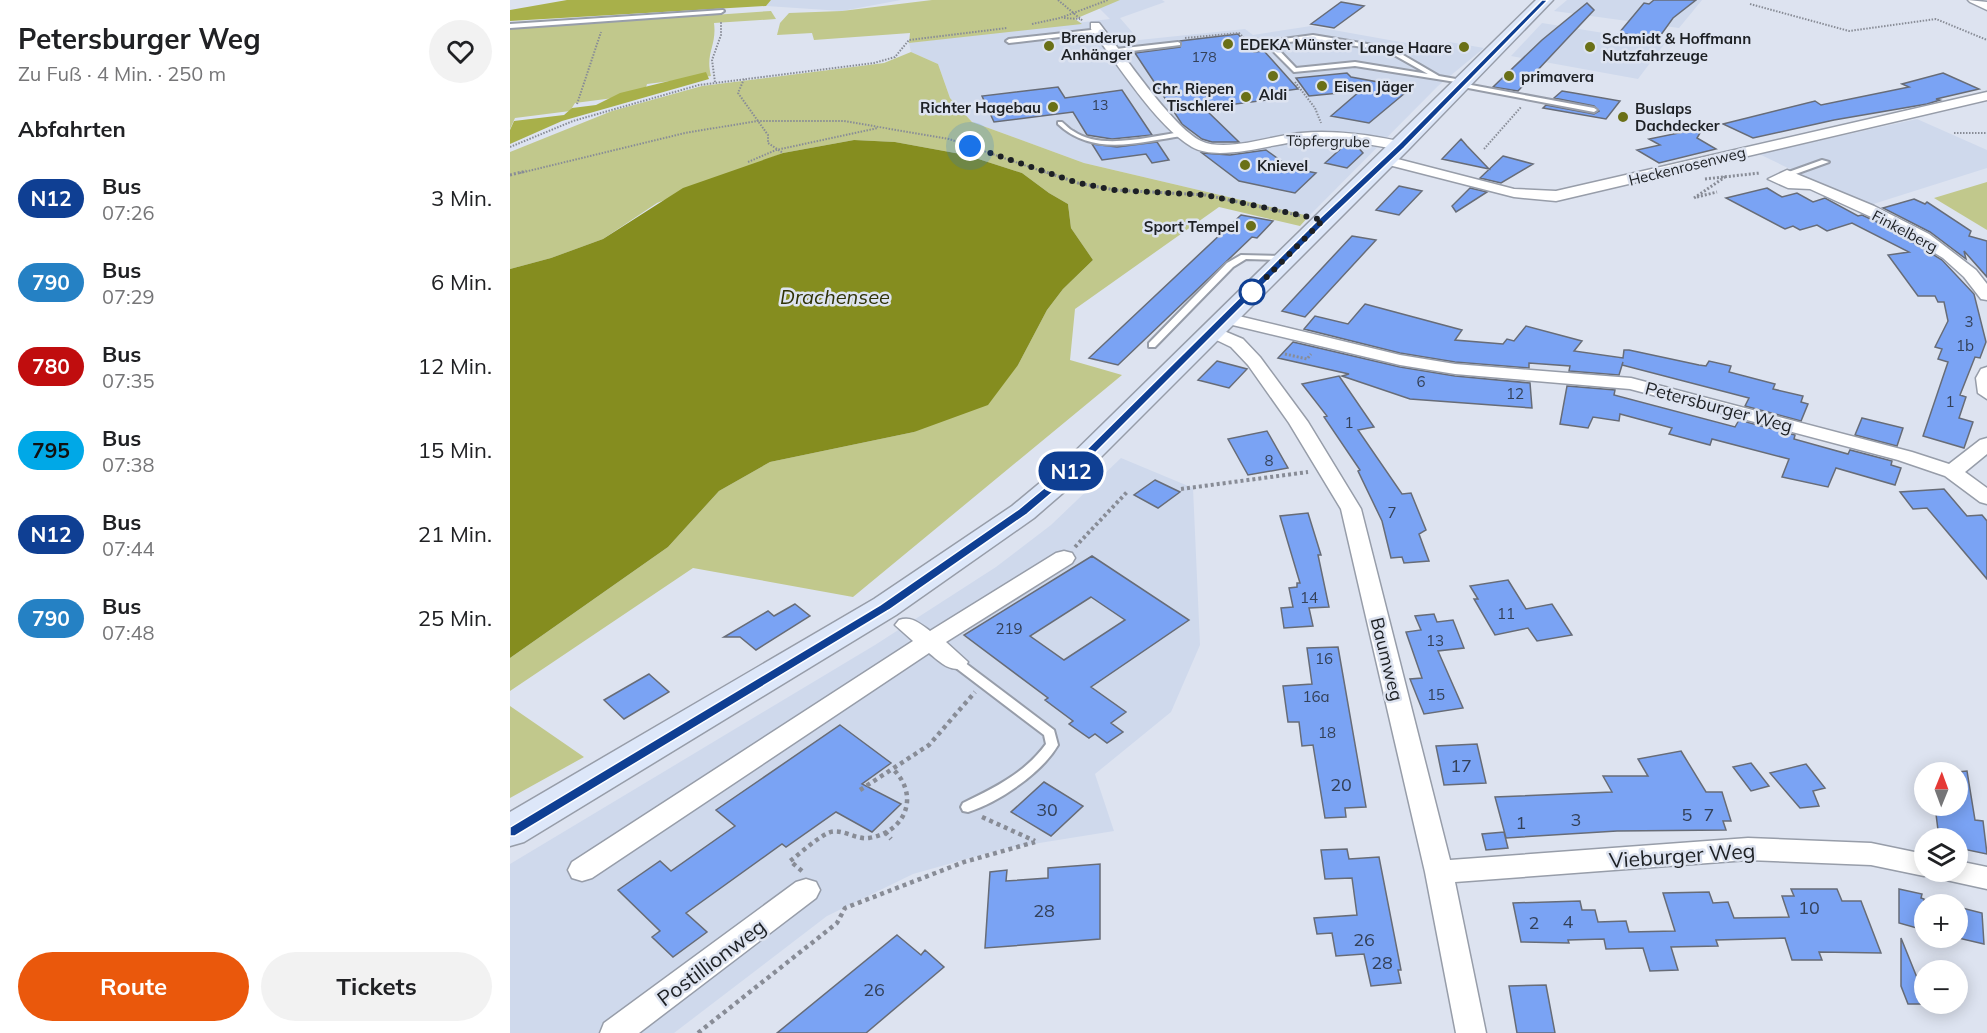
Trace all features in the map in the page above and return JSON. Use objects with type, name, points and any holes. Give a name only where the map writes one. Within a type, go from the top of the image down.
[{"type":"main road","points":[[510,831],[896,616],[978,544],[1070,473],[1323,220],[1394,153],[1545,0]]},
{"type":"street","points":[[1974,0],[1987,6]]},
{"type":"street","name":"Töpfergrube","points":[[1097,28],[1172,125],[1198,145],[1229,149],[1285,138],[1309,138],[1374,141],[1394,153]]},
{"type":"street","name":"Heckenrosenweg","points":[[1394,153],[1514,193],[1556,196],[1987,96]]},
{"type":"street","points":[[1963,102],[1987,112]]},
{"type":"street","name":"Finkelberg","points":[[1787,174],[1929,241],[1962,267],[1987,296]]},
{"type":"street","name":"Baumweg","points":[[1219,325],[1254,361],[1298,422],[1350,509],[1439,872],[1471,1033]]},
{"type":"street","name":"Petersburger Weg","points":[[1219,325],[1455,369],[1573,377],[1631,384],[1905,456],[1952,472],[1987,498]]},
{"type":"street","points":[[1987,373],[1985,378],[1987,393]]},
{"type":"street","points":[[1952,472],[1987,444]]},
{"type":"street","points":[[582,870],[929,642],[1064,558]]},
{"type":"street","points":[[896,616],[956,662]]},
{"type":"street","name":"Vieburger Weg","points":[[1439,872],[1748,849],[1871,854],[1914,863]]},
{"type":"street","points":[[1968,874],[1987,878]]},
{"type":"street","name":"Postillionweg","points":[[615,1033],[806,883]]},
{"type":"lane","points":[[510,26],[721,11]]},
{"type":"lane","points":[[1009,41],[1097,28]]},
{"type":"lane","points":[[1437,76],[1389,49],[1313,37],[1268,43],[1294,70],[1355,64],[1437,76],[1594,110]]},
{"type":"lane","points":[[1116,51],[1178,44]]},
{"type":"lane","points":[[1060,123],[1073,135],[1095,142],[1182,134]]},
{"type":"lane","points":[[1787,174],[1825,162]]},
{"type":"lane","points":[[1152,345],[1230,265],[1244,257],[1287,258]]},
{"type":"lane","points":[[956,662],[1050,733],[1052,745],[1043,759],[1006,788],[968,807]]},
{"type":"path","points":[[1058,0],[1080,19],[1097,28]]},
{"type":"path","points":[[1024,26],[1060,18],[1108,0]]},
{"type":"path","points":[[1750,4],[1849,31],[1936,20],[1987,40]]},
{"type":"path","points":[[715,82],[712,60],[721,35],[721,11]]},
{"type":"path","points":[[1060,18],[1080,19]]},
{"type":"path","points":[[577,104],[605,20]]},
{"type":"path","points":[[510,147],[573,121],[674,91],[715,82],[874,63],[895,57],[909,40],[1015,27]]},
{"type":"path","points":[[1246,40],[1256,50],[1265,50]]},
{"type":"path","points":[[744,79],[738,93],[768,135],[768,143],[783,153]]},
{"type":"path","points":[[1293,79],[1315,108],[1323,128],[1313,132],[1309,138]]},
{"type":"path","points":[[1484,149],[1523,105],[1512,103]]},
{"type":"path","points":[[510,175],[685,133],[757,121],[844,121],[949,139],[1087,185],[1115,190],[1206,195],[1323,220]]},
{"type":"path","points":[[1501,124],[1506,125]]},
{"type":"path","points":[[748,162],[776,150],[881,128]]},
{"type":"path","points":[[1954,134],[1987,133]]},
{"type":"path","points":[[1489,137],[1494,138]]},
{"type":"path","points":[[1717,192],[1694,198],[1726,177],[1744,158],[1746,151]]},
{"type":"path","points":[[1181,489],[1327,470]]},
{"type":"path","points":[[1064,558],[1127,492]]},
{"type":"path","points":[[860,790],[894,770],[929,745],[975,692],[986,685]]},
{"type":"path","points":[[806,883],[790,861],[828,833],[836,831],[859,838],[885,832],[904,817],[910,801],[906,783],[894,770]]},
{"type":"path","points":[[699,1033],[837,923],[845,908],[964,862],[1035,842],[987,821],[968,807]]},
{"type":"path","points":[[885,832],[891,839]]},
{"type":"shaded area","points":[[567,0],[771,0],[766,6],[510,21],[510,10]]},
{"type":"shaded area","points":[[771,0],[901,0],[842,11],[766,6]]},
{"type":"shaded area","points":[[932,0],[1120,0],[1075,19],[1082,24],[909,43],[910,33],[814,40],[812,33],[777,35],[780,23],[789,13],[842,11]]},
{"type":"shaded area","points":[[1120,0],[1162,0],[1165,2],[1120,18],[1139,40],[1245,29],[1253,35],[1311,26],[1434,48],[1449,42],[1484,48],[1438,86],[1309,216],[1084,163],[972,122],[950,98],[938,64],[911,52],[909,43],[1110,19],[1098,7]]},
{"type":"shaded area","points":[[1567,0],[1702,0],[1679,28],[1554,11]]},
{"type":"shaded area","points":[[771,11],[776,19],[714,23],[714,38],[709,61],[711,76],[647,84],[644,94],[575,103],[570,111],[515,118],[510,129],[510,29]]},
{"type":"shaded area","points":[[1542,23],[1665,43],[1638,79],[1511,56]]},
{"type":"shaded area","points":[[911,52],[938,64],[950,98],[972,122],[1084,163],[1309,216],[1300,226],[1219,207],[1075,309],[1070,360],[1122,375],[853,597],[693,568],[510,691],[510,658],[668,547],[719,491],[770,462],[914,432],[1018,365],[1047,310],[1063,289],[1093,260],[1071,228],[1068,204],[1022,173],[966,155],[895,142],[854,140],[783,153],[657,203],[603,239],[551,258],[510,269],[510,152],[612,111],[702,86],[884,63]]},
{"type":"shaded area","points":[[706,72],[709,79],[562,121],[510,144],[510,130],[514,121],[564,115],[572,108],[596,105],[620,93]]},
{"type":"shaded area","points":[[1917,119],[1987,150],[1987,168],[1867,206],[1759,154]]},
{"type":"shaded area","points":[[1987,182],[1987,230],[1934,198]]},
{"type":"shaded area","points":[[1121,458],[1193,488],[1200,645],[1171,712],[1095,774],[1114,831],[1002,849],[913,874],[827,916],[674,1033],[510,1033],[510,864],[875,645],[996,567],[1051,525]]},
{"type":"shaded area","points":[[510,706],[584,757],[510,798]]},
{"type":"water","name":"Drachensee","points":[[854,140],[895,142],[966,155],[1022,173],[1068,204],[1071,228],[1093,260],[1063,289],[1047,310],[1018,365],[988,405],[914,432],[770,462],[719,491],[668,547],[510,658],[510,269],[551,258],[603,239],[683,188],[783,153]]},
{"type":"building","points":[[1654,0],[1696,0],[1673,18],[1658,39],[1619,33],[1644,3],[1649,4]]},
{"type":"building","points":[[1341,2],[1364,6],[1334,28],[1311,24]]},
{"type":"building","points":[[1587,3],[1594,10],[1518,91],[1493,87],[1542,40]]},
{"type":"building","points":[[1238,34],[1254,52],[1264,51],[1298,89],[1261,94],[1267,100],[1204,108],[1239,142],[1212,142],[1202,139],[1182,124],[1135,53],[1180,47],[1180,41]]},
{"type":"building","points":[[1347,73],[1351,77],[1411,88],[1369,123],[1331,116],[1360,91],[1309,96],[1296,78]]},
{"type":"building","points":[[1943,73],[1979,89],[1936,99],[1940,100],[1927,104],[1834,120],[1753,138],[1723,124],[1815,101],[1821,105],[1909,87],[1902,84]]},
{"type":"building","points":[[1058,87],[1065,98],[1122,90],[1152,135],[1112,139],[1087,135],[1073,112],[994,122],[982,96]]},
{"type":"building","points":[[1562,91],[1620,101],[1606,119],[1543,108],[1546,105],[1594,114],[1599,111],[1594,106],[1554,98]]},
{"type":"building","points":[[1703,128],[1697,138],[1716,149],[1659,163],[1637,150],[1660,145],[1649,139]]},
{"type":"building","points":[[1461,139],[1467,146],[1489,169],[1442,159]]},
{"type":"building","points":[[1157,142],[1169,160],[1152,163],[1146,154],[1102,160],[1092,144],[1117,147]]},
{"type":"building","points":[[1346,144],[1356,145],[1363,153],[1347,168],[1325,163]]},
{"type":"building","points":[[1266,150],[1291,168],[1316,173],[1295,193],[1239,181],[1202,153],[1230,155]]},
{"type":"building","points":[[1503,156],[1533,164],[1501,183],[1480,178]]},
{"type":"building","points":[[1399,186],[1422,191],[1399,215],[1376,210]]},
{"type":"building","points":[[1470,188],[1487,192],[1456,212],[1452,206]]},
{"type":"building","points":[[1767,188],[1782,197],[1797,193],[1813,202],[1825,198],[1858,216],[1862,215],[1890,228],[1942,260],[1974,294],[1986,342],[1980,358],[1975,357],[1960,395],[1966,397],[1959,418],[1973,422],[1964,448],[1923,436],[1948,362],[1938,359],[1942,349],[1935,347],[1948,321],[1944,302],[1938,302],[1935,296],[1918,296],[1888,255],[1909,252],[1852,223],[1827,231],[1817,225],[1800,230],[1793,226],[1785,229],[1726,198]]},
{"type":"building","points":[[1914,199],[1925,204],[1927,202],[1971,231],[1969,236],[1987,241],[1987,277],[1964,251],[1966,259],[1930,232],[1883,208]]},
{"type":"building","points":[[1241,215],[1273,221],[1257,238],[1252,237],[1118,365],[1089,358]]},
{"type":"building","points":[[1352,236],[1376,240],[1305,317],[1282,311]]},
{"type":"building","points":[[1365,304],[1462,330],[1455,340],[1503,344],[1507,339],[1514,341],[1526,326],[1582,341],[1574,351],[1623,358],[1624,350],[1629,350],[1706,366],[1709,361],[1731,366],[1729,372],[1775,384],[1773,389],[1803,396],[1801,402],[1808,404],[1801,421],[1745,406],[1749,398],[1622,365],[1619,375],[1569,371],[1570,366],[1529,363],[1529,368],[1455,362],[1400,353],[1304,329],[1315,316],[1348,324]]},
{"type":"building","points":[[1293,342],[1400,367],[1455,376],[1530,383],[1532,408],[1410,399],[1342,376],[1349,374],[1278,358]]},
{"type":"building","points":[[1217,361],[1247,369],[1229,388],[1198,380]]},
{"type":"building","points":[[1339,376],[1374,427],[1358,430],[1402,494],[1411,493],[1426,530],[1419,534],[1429,561],[1404,563],[1402,557],[1391,558],[1382,521],[1358,471],[1360,470],[1324,417],[1327,416],[1302,384]]},
{"type":"building","points":[[1567,386],[1615,390],[1614,395],[1735,427],[1739,420],[1795,435],[1794,439],[1848,454],[1850,450],[1892,461],[1891,465],[1901,468],[1895,485],[1836,468],[1828,487],[1782,477],[1789,459],[1712,439],[1710,445],[1669,434],[1672,428],[1620,414],[1619,421],[1593,417],[1588,428],[1560,424]]},
{"type":"building","points":[[1862,418],[1903,428],[1897,446],[1855,435]]},
{"type":"building","points":[[1267,431],[1288,468],[1248,475],[1228,439]]},
{"type":"building","points":[[1155,480],[1180,492],[1158,508],[1134,495]]},
{"type":"building","points":[[1944,489],[1967,516],[1982,515],[1987,521],[1987,579],[1927,508],[1913,509],[1900,492]]},
{"type":"building","points":[[1308,513],[1321,555],[1318,555],[1329,607],[1309,608],[1313,626],[1284,628],[1281,608],[1293,607],[1289,588],[1297,587],[1297,583],[1300,583],[1280,516]]},
{"type":"building","points":[[1092,556],[1189,620],[1091,687],[1126,712],[1111,723],[1123,732],[1107,743],[1095,734],[1089,738],[1069,724],[1073,721],[1045,700],[1048,698],[964,635]],"holes":[[[1091,597],[1125,620],[1064,660],[1030,636]]]},
{"type":"building","points":[[1508,580],[1526,609],[1552,604],[1572,635],[1537,641],[1528,628],[1495,635],[1474,599],[1478,599],[1470,586]]},
{"type":"building","points":[[795,604],[810,616],[756,650],[740,637],[724,637],[768,611],[774,616]]},
{"type":"building","points":[[1434,614],[1437,622],[1453,620],[1464,648],[1438,651],[1463,708],[1424,714],[1410,679],[1422,678],[1406,632],[1421,630],[1415,616]]},
{"type":"building","points":[[1338,647],[1366,807],[1345,808],[1346,817],[1325,818],[1313,745],[1302,746],[1299,722],[1288,722],[1283,686],[1312,684],[1307,648]]},
{"type":"building","points":[[649,674],[669,692],[624,719],[604,700]]},
{"type":"building","points":[[840,725],[891,763],[862,784],[901,804],[872,832],[836,812],[786,847],[782,844],[686,913],[707,932],[673,957],[652,937],[660,931],[618,890],[660,861],[671,871],[735,826],[716,810]]},
{"type":"building","points":[[1477,744],[1486,783],[1444,785],[1436,746]]},
{"type":"building","points":[[1681,751],[1706,792],[1722,792],[1731,821],[1723,821],[1726,830],[1617,831],[1506,838],[1495,797],[1612,792],[1603,776],[1648,776],[1638,759]]},
{"type":"building","points":[[1751,763],[1769,786],[1751,791],[1733,767]]},
{"type":"building","points":[[1806,764],[1825,788],[1813,791],[1819,806],[1800,808],[1770,773]]},
{"type":"building","points":[[1968,777],[1975,820],[1983,821],[1987,854],[1968,850],[1968,828],[1938,828],[1936,816],[1968,816]]},
{"type":"building","points":[[1044,782],[1083,806],[1051,836],[1011,812]]},
{"type":"building","points":[[1504,832],[1508,848],[1486,850],[1482,834]]},
{"type":"building","points":[[1347,849],[1349,859],[1379,857],[1401,970],[1398,970],[1401,983],[1371,986],[1364,954],[1336,956],[1332,933],[1317,934],[1314,918],[1357,915],[1352,878],[1325,879],[1321,850]]},
{"type":"building","points":[[1100,864],[1100,939],[985,948],[990,872],[1007,870],[1006,881],[1048,878],[1048,868]]},
{"type":"building","points":[[1791,889],[1837,889],[1842,901],[1861,901],[1881,953],[1819,952],[1822,960],[1792,960],[1785,938],[1716,940],[1718,946],[1671,947],[1678,970],[1650,971],[1643,948],[1606,949],[1604,939],[1568,940],[1569,943],[1521,942],[1513,903],[1580,901],[1582,910],[1595,910],[1598,922],[1626,921],[1629,932],[1675,931],[1663,893],[1709,892],[1713,903],[1728,902],[1734,918],[1789,917],[1782,896],[1794,896]]},
{"type":"building","points":[[1899,889],[1922,894],[1914,894],[1914,927],[1899,923]]},
{"type":"building","points":[[1968,910],[1982,913],[1984,944],[1968,940]]},
{"type":"building","points":[[897,935],[921,955],[925,950],[944,967],[866,1033],[777,1033]]},
{"type":"building","points":[[1901,938],[1914,970],[1914,1004],[1908,1004],[1901,986]]},
{"type":"building","points":[[1546,985],[1555,1033],[1517,1033],[1509,986]]},
{"type":"bus line","name":"N12","points":[[510,831],[885,608],[1023,512],[1070,473],[1323,220],[1401,146],[1545,0]]},
{"type":"place","name":"EDEKA Münster","points":[[1228,44]]},
{"type":"place","name":"Brenderup Anhänger","points":[[1049,46]]},
{"type":"place","name":"Lange Haare","points":[[1464,47]]},
{"type":"place","name":"Schmidt & Hoffmann Nutzfahrzeuge","points":[[1590,47]]},
{"type":"place","name":"Aldi","points":[[1273,76]]},
{"type":"place","name":"primavera","points":[[1509,76]]},
{"type":"place","name":"Eisen Jäger","points":[[1322,86]]},
{"type":"place","name":"Chr. Riepen Tischlerei","points":[[1246,97]]},
{"type":"place","name":"Richter Hagebau","points":[[1053,107]]},
{"type":"place","name":"Buslaps Dachdecker","points":[[1623,117]]},
{"type":"place","name":"Knievel","points":[[1245,165]]},
{"type":"place","name":"Sport Tempel","points":[[1251,226]]},
{"type":"route","points":[[970,146],[1078,183],[1115,190],[1206,195],[1323,220],[1252,292]]}]
